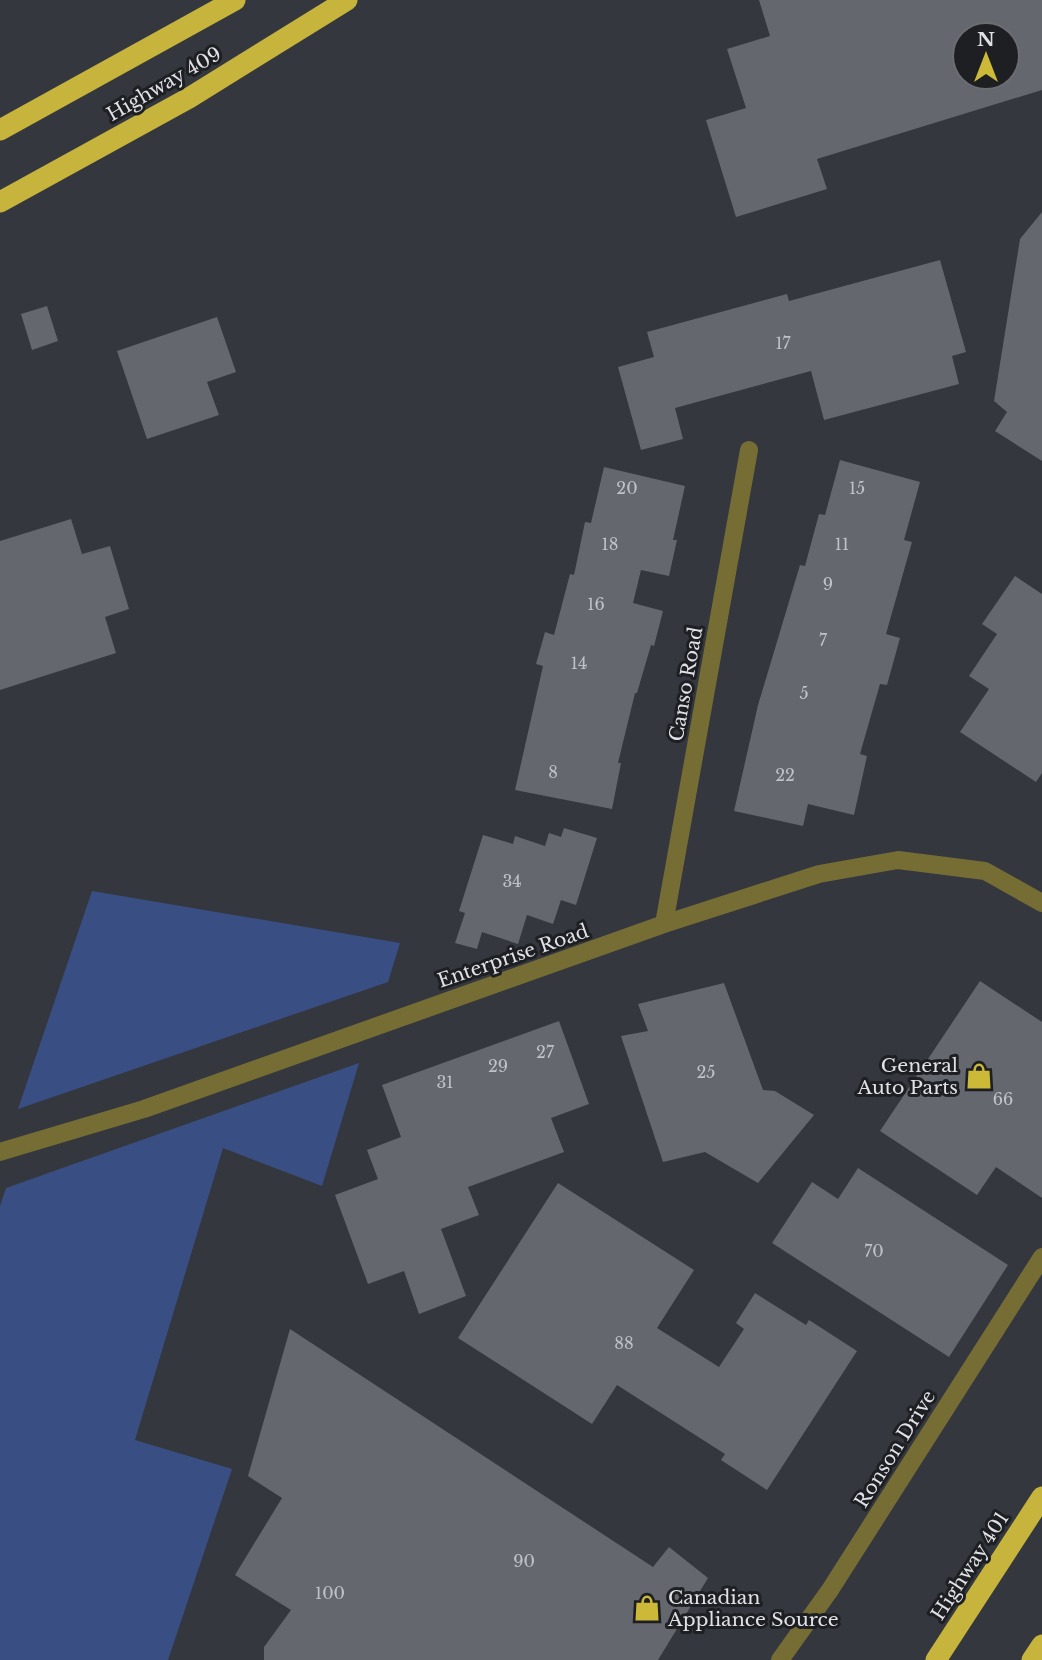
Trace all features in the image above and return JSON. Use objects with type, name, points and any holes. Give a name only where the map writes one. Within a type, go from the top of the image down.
[{"type":"highway","name":"Highway 409","points":[[0,128],[235,0]]},
{"type":"highway","name":"Highway 409","points":[[0,203],[189,98],[347,0]]},
{"type":"highway","name":"Highway 401","points":[[936,1660],[1042,1497]]},
{"type":"highway","points":[[1032,1660],[1042,1646]]},
{"type":"street","name":"Canso Road","points":[[664,924],[749,450]]},
{"type":"street","name":"Enterprise Road","points":[[0,1153],[144,1109],[664,924],[819,874],[898,860],[985,871],[1042,903]]},
{"type":"street","name":"Ronson Drive","points":[[780,1660],[830,1590],[1042,1257]]},
{"type":"shaded area","points":[[92,891],[400,943],[388,982],[18,1109]]},
{"type":"shaded area","points":[[359,1063],[322,1186],[223,1148],[135,1440],[232,1469],[168,1660],[0,1660],[0,1206],[6,1188]]},
{"type":"building","points":[[759,0],[1042,0],[1042,90],[817,159],[827,189],[736,217],[706,120],[746,108],[727,49],[770,36]]},
{"type":"building","points":[[1042,212],[1042,461],[995,431],[1007,412],[994,401],[1020,239]]},
{"type":"building","points":[[940,260],[966,352],[952,356],[959,384],[824,420],[811,371],[675,408],[683,439],[641,450],[618,367],[654,357],[647,332],[787,294],[789,301]]},
{"type":"building","points":[[47,306],[58,341],[32,350],[21,314]]},
{"type":"building","points":[[217,317],[236,372],[207,382],[219,415],[147,439],[117,351]]},
{"type":"building","points":[[840,460],[920,482],[904,540],[912,542],[886,634],[900,638],[887,685],[880,684],[860,754],[867,756],[854,815],[808,804],[803,826],[734,811],[758,705],[800,565],[805,566],[819,514],[825,515]]},
{"type":"building","points":[[604,467],[685,486],[673,540],[677,540],[669,576],[641,570],[633,603],[663,611],[654,646],[651,645],[635,693],[618,763],[621,763],[612,809],[515,790],[543,666],[536,664],[545,632],[554,635],[570,574],[574,575],[585,522],[591,523]]},
{"type":"building","points":[[71,519],[82,554],[110,546],[129,609],[105,617],[116,653],[0,690],[0,541]]},
{"type":"building","points":[[1015,576],[1042,594],[1042,773],[1036,782],[960,732],[989,689],[969,676],[997,634],[982,624]]},
{"type":"building","points":[[564,828],[597,838],[576,905],[561,900],[553,924],[527,915],[518,944],[482,932],[477,949],[455,943],[465,913],[459,911],[483,835],[513,844],[515,836],[545,846],[549,833],[561,837]]},
{"type":"building","name":"General Auto Parts","points":[[980,981],[1042,1022],[1042,1198],[996,1167],[977,1195],[880,1131]]},
{"type":"building","points":[[724,983],[763,1090],[775,1091],[814,1115],[758,1183],[705,1152],[663,1162],[621,1036],[648,1031],[638,1004]]},
{"type":"building","points":[[559,1021],[589,1104],[551,1118],[564,1152],[468,1187],[479,1215],[441,1229],[466,1296],[419,1314],[404,1271],[368,1284],[335,1195],[378,1179],[367,1150],[401,1137],[382,1085]]},
{"type":"building","points":[[858,1168],[1008,1265],[949,1357],[772,1243],[812,1182],[838,1199]]},
{"type":"building","points":[[558,1183],[694,1270],[657,1328],[719,1367],[744,1329],[736,1323],[755,1293],[806,1325],[809,1320],[857,1351],[767,1490],[721,1460],[725,1454],[617,1385],[592,1424],[458,1338]]},
{"type":"building","points":[[290,1329],[653,1567],[669,1547],[708,1578],[658,1660],[264,1660],[264,1647],[291,1610],[235,1575],[282,1498],[248,1476]]},
{"type":"place","name":"General Auto Parts","points":[[979,1076]]},
{"type":"place","name":"Canadian Appliance Source","points":[[647,1608]]}]
